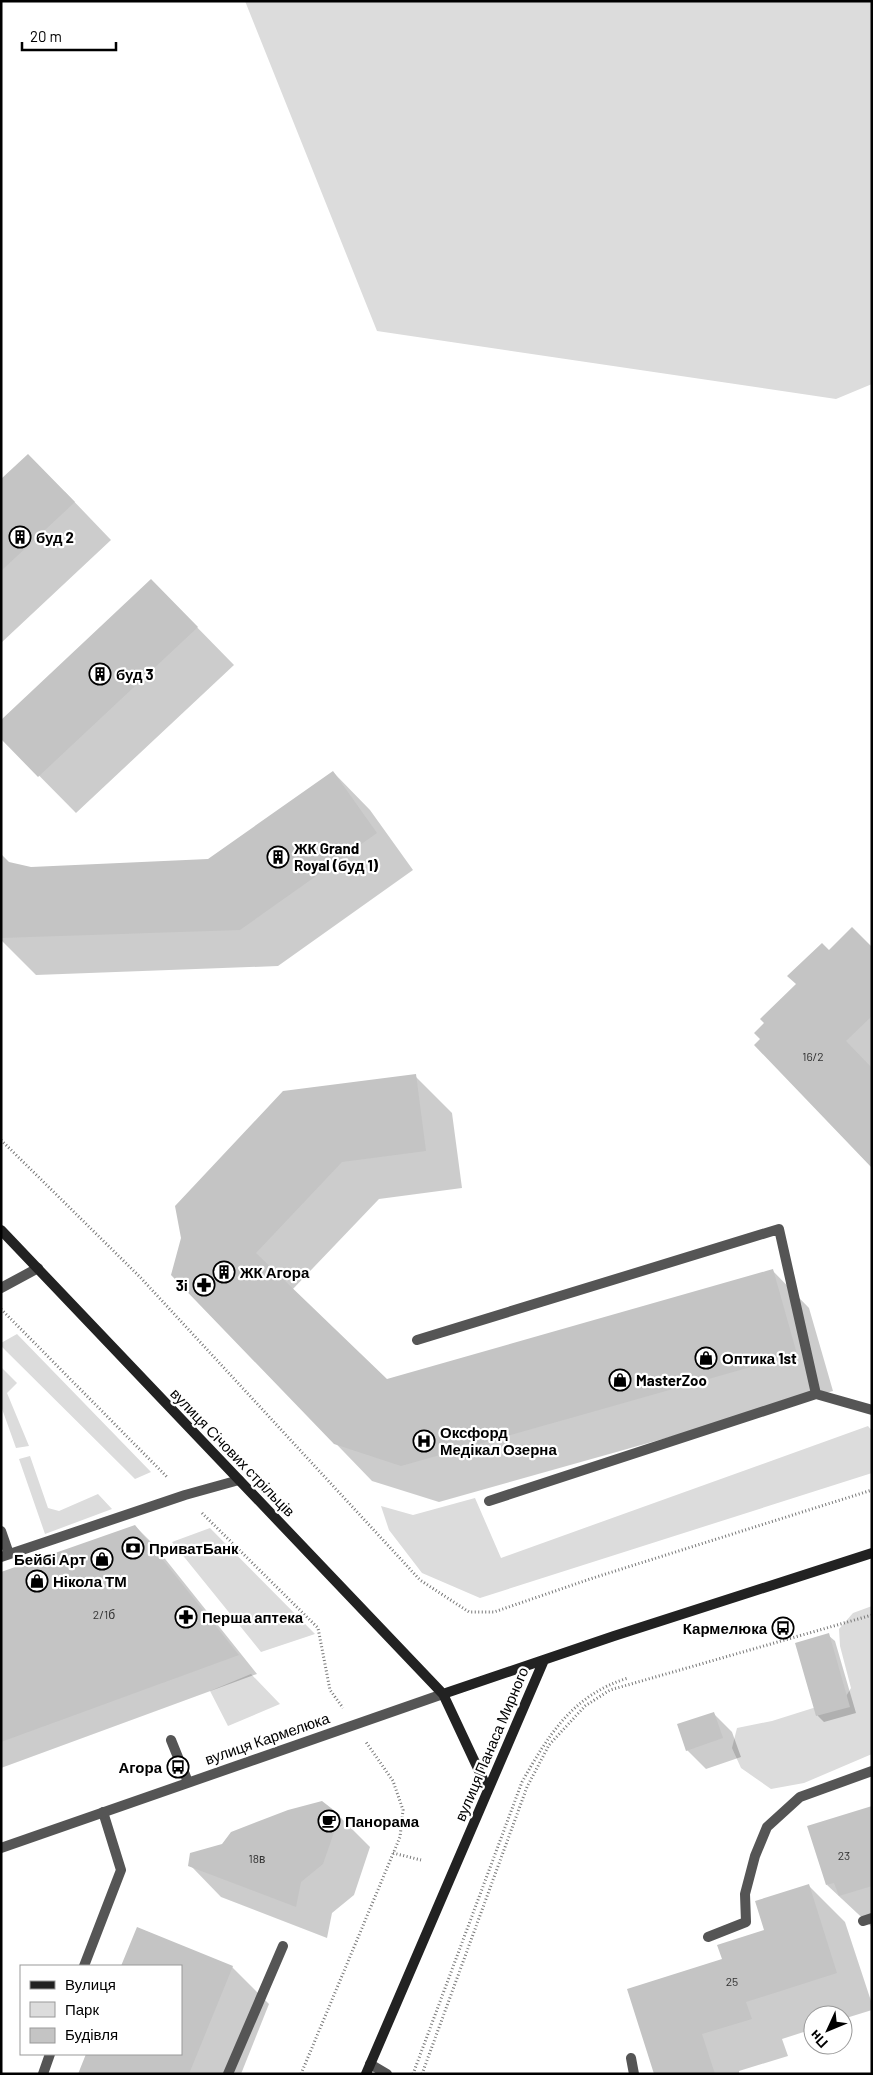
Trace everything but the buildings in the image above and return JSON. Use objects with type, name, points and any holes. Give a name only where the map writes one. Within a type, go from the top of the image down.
[{"type":"street","points":[[417,1340],[779,1228],[816,1394]]},
{"type":"street","name":"вулиця Січових стрільців","points":[[1,1230],[443,1694],[488,1790]]},
{"type":"street","points":[[1,1288],[38,1268]]},
{"type":"street","points":[[489,1501],[816,1394],[872,1410]]},
{"type":"street","points":[[1,1530],[5,1556],[185,1495],[239,1480]]},
{"type":"street","name":"вулиця Панаса Мирного","points":[[368,2069],[544,1660],[872,1553]]},
{"type":"street","name":"вулиця Кармелюка","points":[[1,1848],[544,1660]]},
{"type":"street","points":[[171,1740],[188,1782]]},
{"type":"street","points":[[708,1937],[746,1922],[745,1894],[767,1826],[800,1798],[872,1771]]},
{"type":"street","points":[[84,1965],[121,1870],[102,1812]]},
{"type":"street","points":[[228,2074],[283,1946]]},
{"type":"street","points":[[42,2074],[50,2055]]},
{"type":"street","points":[[632,2058],[634,2074]]},
{"type":"street","points":[[368,2069],[387,2074]]},
{"type":"path","points":[[1,1140],[140,1277],[420,1580],[469,1612],[494,1612],[593,1578],[872,1490]]},
{"type":"path","points":[[422,2074],[527,1787],[549,1745],[585,1706],[610,1690],[872,1615]]},
{"type":"path","points":[[413,2074],[522,1782],[544,1742],[577,1704],[610,1683],[628,1678]]},
{"type":"path","points":[[301,2074],[400,1837],[403,1810],[393,1781],[366,1742]]},
{"type":"path","points":[[393,1853],[421,1860]]},
{"type":"green space","points":[[245,1],[872,1],[872,384],[836,399],[377,331]]},
{"type":"green space","points":[[17,1334],[151,1472],[135,1479],[1,1346],[1,1343]]},
{"type":"green space","points":[[1,1367],[17,1383],[7,1393],[29,1446],[16,1448],[1,1406]]},
{"type":"green space","points":[[868,1426],[872,1431],[872,1473],[480,1598],[422,1573],[389,1530],[381,1506],[413,1515],[475,1498],[501,1558]]},
{"type":"green space","points":[[30,1456],[48,1508],[59,1511],[98,1494],[112,1509],[45,1534],[19,1459]]},
{"type":"green space","points":[[210,1528],[315,1634],[261,1652],[172,1542]]},
{"type":"green space","points":[[872,1606],[872,1754],[804,1783],[771,1789],[741,1768],[732,1748],[737,1728],[772,1721],[845,1698],[851,1688],[840,1646],[839,1629],[853,1613]]},
{"type":"green space","points":[[251,1674],[280,1704],[228,1726],[210,1691]]},
{"type":"place","name":"буд 2","points":[[20,537]]},
{"type":"place","name":"буд 3","points":[[100,674]]},
{"type":"place","name":"ЖК Grand Royal (буд 1)","points":[[278,857]]},
{"type":"place","name":"ЖК Агора","points":[[224,1272]]},
{"type":"place","name":"3і","points":[[204,1285]]},
{"type":"place","name":"Оптика 1st","points":[[706,1358]]},
{"type":"place","name":"MasterZoo","points":[[620,1380]]},
{"type":"place","name":"Оксфорд Медікал Озерна","points":[[424,1441]]},
{"type":"place","name":"ПриватБанк","points":[[133,1548]]},
{"type":"place","name":"Бейбі Арт","points":[[102,1559]]},
{"type":"place","name":"Нікола ТМ","points":[[37,1581]]},
{"type":"place","name":"Перша аптека","points":[[186,1617]]},
{"type":"place","name":"Кармелюка","points":[[783,1628]]},
{"type":"place","name":"Агора","points":[[178,1767]]},
{"type":"place","name":"Панорама","points":[[329,1821]]}]
